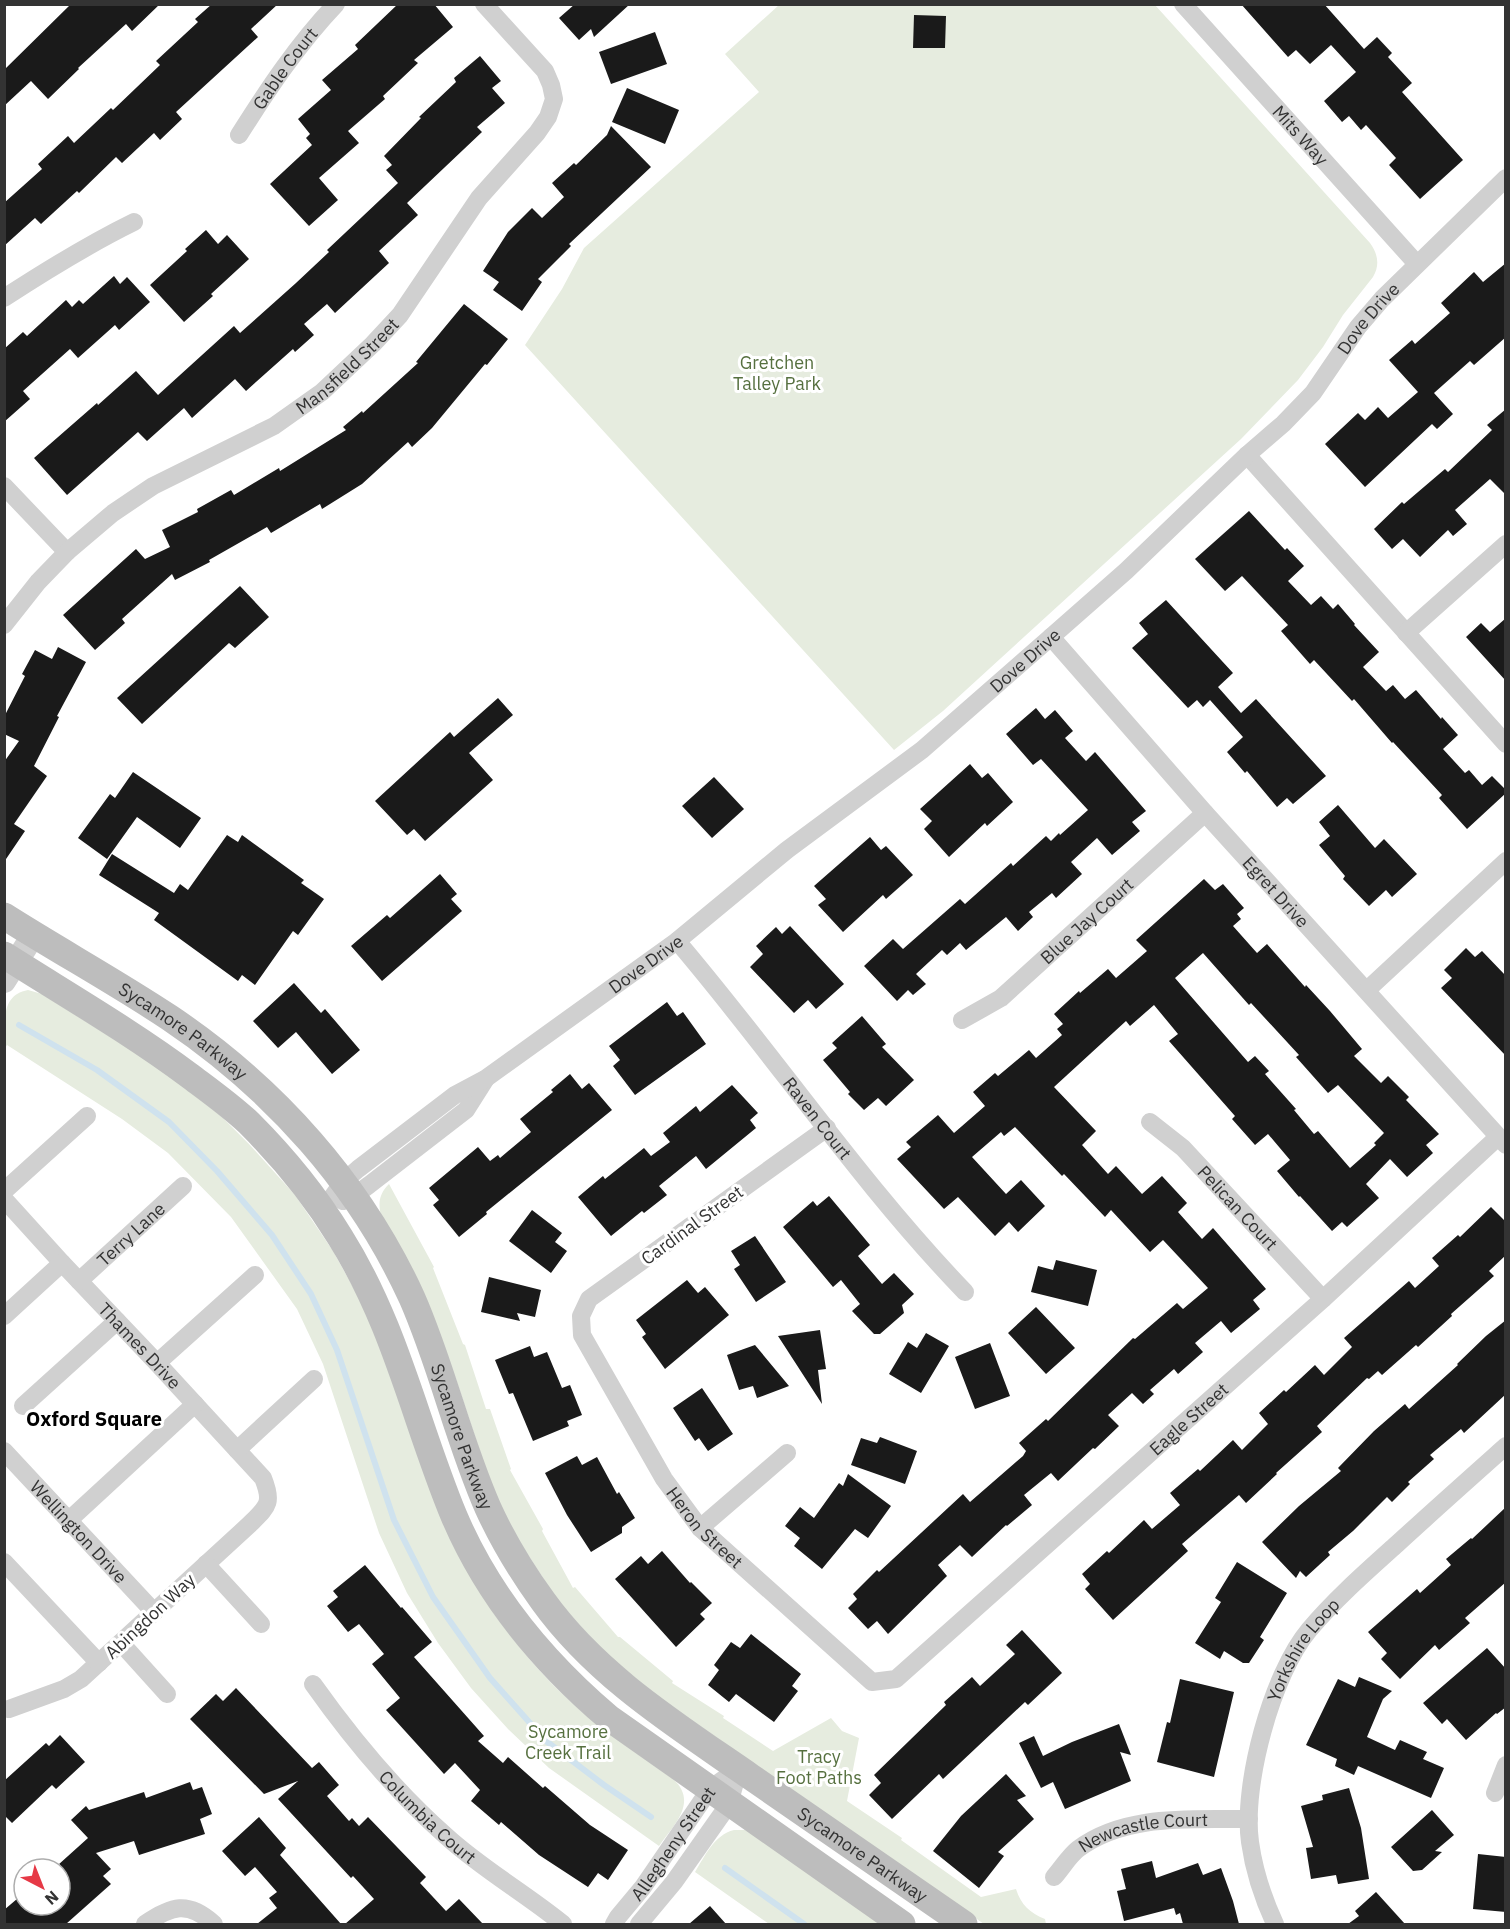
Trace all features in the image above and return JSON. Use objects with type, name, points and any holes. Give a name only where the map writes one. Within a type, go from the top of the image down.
[{"type":"main road","name":"Sycamore Parkway","points":[[14,926],[171,1019],[232,1065],[266,1094],[296,1125],[349,1189],[389,1253],[413,1302],[489,1509],[506,1544],[544,1603],[570,1634],[597,1662],[663,1716],[964,1924]]},
{"type":"main road","name":"Sycamore Parkway","points":[[8,966],[161,1054],[217,1096],[249,1123],[286,1164],[322,1210],[364,1278],[380,1311],[455,1518],[481,1569],[501,1601],[553,1667],[609,1719],[902,1924]]},
{"type":"street","name":"Gable Court","points":[[239,135],[286,64],[336,4]]},
{"type":"street","name":"Mansfield Street","points":[[4,625],[38,582],[67,552],[113,513],[153,486],[274,426],[322,392],[400,315],[479,198],[543,125],[554,99],[545,72],[484,4]]},
{"type":"street","name":"Mits Way","points":[[1183,4],[1417,264]]},
{"type":"street","name":"Dove Drive","points":[[322,1210],[349,1189],[466,1110],[485,1078],[677,941],[787,850],[922,750],[1051,638],[1283,424],[1313,393],[1358,327],[1382,299],[1506,178]]},
{"type":"street","points":[[4,298],[64,259],[134,222]]},
{"type":"street","points":[[1247,455],[1506,744]]},
{"type":"street","points":[[4,486],[67,552]]},
{"type":"street","points":[[1406,633],[1506,544]]},
{"type":"street","name":"Egret Drive","points":[[1051,638],[1205,813],[1502,1141]]},
{"type":"street","name":"Blue Jay Court","points":[[962,1020],[1001,998],[1205,813]]},
{"type":"street","points":[[1366,990],[1506,861]]},
{"type":"street","points":[[8,966],[14,926]]},
{"type":"street","name":"Raven Court","points":[[677,941],[726,998],[826,1128],[928,1254],[965,1292]]},
{"type":"street","points":[[4,1191],[87,1116]]},
{"type":"street","name":"Pelican Court","points":[[1150,1122],[1183,1148],[1323,1299]]},
{"type":"street","name":"Cardinal Street","points":[[582,1335],[581,1316],[589,1299],[826,1128]]},
{"type":"street","name":"Eagle Street","points":[[872,1682],[896,1679],[1502,1141]]},
{"type":"street","name":"Terry Lane","points":[[79,1281],[183,1186]]},
{"type":"street","name":"Thames Drive","points":[[8,1209],[158,1363],[263,1478],[269,1494]]},
{"type":"street","points":[[4,1316],[62,1263]]},
{"type":"street","points":[[158,1363],[255,1275]]},
{"type":"street","points":[[23,1406],[117,1321]]},
{"type":"street","name":"Heron Street","points":[[582,1335],[664,1479],[700,1528],[872,1682]]},
{"type":"street","points":[[237,1450],[314,1379]]},
{"type":"street","points":[[69,1520],[195,1404]]},
{"type":"street","name":"Yorkshire Loop","points":[[1275,1924],[1262,1895],[1250,1841],[1249,1819],[1252,1775],[1270,1707],[1289,1661],[1308,1631],[1355,1582],[1506,1446]]},
{"type":"street","name":"Wellington Drive","points":[[4,1451],[154,1612]]},
{"type":"street","points":[[700,1528],[787,1453]]},
{"type":"street","name":"Abingdon Way","points":[[6,1708],[64,1689],[81,1679],[261,1512],[269,1494]]},
{"type":"street","points":[[4,1562],[99,1663]]},
{"type":"street","points":[[206,1564],[261,1624]]},
{"type":"street","points":[[121,1643],[167,1694]]},
{"type":"street","name":"Columbia Court","points":[[313,1684],[356,1742],[392,1783],[446,1836],[495,1876],[563,1924]]},
{"type":"street","points":[[1495,1793],[1506,1765]]},
{"type":"street","name":"Allegheny Street","points":[[614,1924],[719,1796],[738,1768]]},
{"type":"street","points":[[639,1924],[674,1882],[719,1796]]},
{"type":"street","name":"Newcastle Court","points":[[1054,1877],[1076,1851],[1096,1838],[1121,1828],[1162,1820],[1249,1819]]},
{"type":"street","points":[[145,1924],[168,1909],[188,1909],[205,1916],[214,1924]]},
{"type":"green space","name":"Gretchen Talley Park","points":[[779,5],[1155,5],[1370,243],[1377,260],[1377,268],[1373,277],[1343,315],[1298,380],[1241,439],[943,711],[894,750],[525,345],[562,289],[584,248],[759,92],[725,54]]},
{"type":"green space","name":"Sycamore Creek Trail","points":[[28,990],[42,994],[163,1070],[222,1117],[295,1195],[333,1251],[369,1316],[494,1614],[549,1681],[570,1701],[607,1732],[673,1779],[680,1788],[684,1796],[681,1814],[659,1846],[549,1768],[508,1729],[471,1688],[438,1643],[407,1593],[379,1533],[323,1364],[297,1309],[231,1217],[168,1153],[122,1119],[7,1045],[5,1048],[5,1020],[8,1004],[19,993]]},
{"type":"green space","name":"Tracy Foot Paths","points":[[389,1184],[434,1267],[465,1345],[486,1409],[490,1409],[510,1470],[573,1588],[575,1587],[618,1637],[673,1681],[672,1683],[773,1751],[831,1718],[842,1731],[859,1738],[847,1801],[902,1838],[901,1840],[981,1897],[1016,1889],[1023,1904],[1045,1919],[1046,1924],[984,1924],[664,1701],[609,1657],[560,1604],[519,1541],[501,1507],[488,1476],[456,1379],[381,1216],[380,1199]]},
{"type":"green space","points":[[734,1830],[745,1830],[752,1833],[881,1924],[769,1924],[695,1872],[716,1841]]},
{"type":"building","points":[[71,4],[160,4],[132,31],[126,24],[48,99],[31,81],[4,106],[4,70]]},
{"type":"building","points":[[212,4],[278,4],[251,29],[258,37],[176,112],[182,119],[160,140],[154,133],[122,163],[116,157],[79,193],[77,191],[41,224],[35,218],[4,246],[4,203],[42,169],[38,164],[68,136],[74,143],[111,108],[113,110],[160,65],[156,61],[198,22],[195,19]]},
{"type":"building","points":[[398,4],[434,4],[453,27],[414,60],[418,63],[383,96],[385,99],[348,131],[359,143],[319,178],[338,200],[309,226],[270,184],[312,145],[306,138],[310,134],[298,119],[331,90],[322,80],[358,49],[355,45]]},
{"type":"building","points":[[575,4],[630,4],[594,37],[591,29],[579,40],[559,18]]},
{"type":"building","points":[[1241,4],[1324,4],[1364,49],[1377,37],[1392,53],[1388,57],[1412,83],[1402,92],[1463,160],[1420,199],[1389,165],[1396,158],[1366,125],[1361,130],[1349,116],[1342,122],[1324,101],[1356,72],[1331,45],[1310,64],[1296,50],[1288,57]]},
{"type":"building","points":[[914,15],[946,16],[945,48],[913,48]]},
{"type":"building","points":[[655,32],[667,64],[611,84],[599,52]]},
{"type":"building","points":[[480,56],[501,81],[492,88],[505,103],[477,127],[482,132],[407,203],[418,215],[379,251],[389,263],[335,313],[327,304],[304,324],[314,335],[295,352],[293,349],[246,391],[235,379],[192,418],[184,408],[147,441],[138,432],[67,495],[34,458],[136,371],[158,395],[234,326],[240,333],[296,283],[329,252],[327,250],[398,183],[386,170],[392,165],[384,156],[421,118],[419,117],[456,82],[454,78]]},
{"type":"building","points":[[627,88],[679,110],[665,144],[612,122]]},
{"type":"building","points":[[611,126],[651,167],[569,244],[571,246],[538,279],[542,282],[522,311],[493,290],[499,282],[483,271],[508,232],[532,208],[542,218],[564,197],[552,183],[574,163],[576,165],[607,135]]},
{"type":"building","points":[[206,230],[218,244],[227,235],[249,259],[184,322],[150,285]]},
{"type":"building","points":[[1506,263],[1506,337],[1474,365],[1470,361],[1434,393],[1453,414],[1437,429],[1432,424],[1365,487],[1325,444],[1358,413],[1365,420],[1378,407],[1388,418],[1418,392],[1389,360],[1412,340],[1415,344],[1450,313],[1441,303],[1474,272],[1483,282]]},
{"type":"building","points":[[114,276],[120,284],[127,277],[150,302],[119,330],[115,325],[78,358],[70,349],[23,391],[30,399],[4,422],[4,349],[23,332],[27,336],[66,300],[72,307],[79,300],[83,304]]},
{"type":"building","points":[[464,304],[508,339],[432,428],[412,447],[408,442],[362,484],[322,509],[320,504],[271,533],[267,527],[209,560],[210,562],[175,580],[172,574],[122,619],[125,623],[95,650],[63,615],[136,549],[145,559],[170,547],[162,530],[198,512],[197,509],[231,490],[234,495],[279,468],[280,471],[346,430],[343,427],[362,411],[363,413],[418,363],[416,362]]},
{"type":"building","points":[[1506,409],[1506,495],[1490,479],[1455,510],[1467,524],[1453,536],[1448,530],[1420,557],[1403,539],[1392,549],[1374,529],[1402,502],[1404,504],[1445,469],[1448,472],[1492,430],[1487,425]]},
{"type":"building","points":[[1249,511],[1285,550],[1287,548],[1304,566],[1288,581],[1311,605],[1321,596],[1333,609],[1338,604],[1379,652],[1363,667],[1386,691],[1393,685],[1405,699],[1416,690],[1458,735],[1443,749],[1465,773],[1469,770],[1482,785],[1492,776],[1506,790],[1506,793],[1467,829],[1439,798],[1442,795],[1354,699],[1352,701],[1314,660],[1310,664],[1281,631],[1288,625],[1242,576],[1225,591],[1195,559]]},
{"type":"building","points":[[240,586],[269,617],[235,648],[229,643],[142,724],[117,698]]},
{"type":"building","points":[[1166,600],[1233,673],[1218,687],[1241,713],[1256,699],[1326,776],[1293,804],[1287,798],[1277,807],[1247,771],[1245,773],[1227,752],[1243,737],[1210,700],[1203,707],[1197,700],[1188,708],[1132,648],[1148,634],[1139,623]]},
{"type":"building","points":[[1506,618],[1506,681],[1466,637],[1481,623],[1490,632]]},
{"type":"building","points":[[58,647],[86,662],[34,766],[47,776],[14,824],[25,831],[4,862],[4,762],[19,741],[4,734],[4,717],[25,676],[22,674],[35,650],[52,659]]},
{"type":"building","points":[[498,698],[513,715],[469,753],[493,780],[425,841],[414,829],[407,835],[375,801],[450,732],[454,737]]},
{"type":"building","points":[[1036,708],[1045,719],[1055,710],[1073,731],[1065,738],[1086,761],[1095,752],[1146,811],[1132,822],[1140,831],[1112,855],[1097,838],[1071,862],[1082,874],[1056,898],[1052,893],[1029,912],[1033,917],[1018,931],[1006,917],[966,950],[960,943],[947,955],[942,950],[916,974],[926,984],[913,995],[908,990],[897,1001],[864,966],[893,939],[903,949],[960,899],[965,904],[1011,863],[1013,866],[1046,836],[1051,841],[1088,810],[1041,759],[1033,765],[1006,734]]},
{"type":"building","points":[[970,764],[982,778],[988,773],[1013,802],[987,826],[985,823],[949,857],[924,829],[932,821],[920,809]]},
{"type":"building","points":[[133,772],[201,818],[180,848],[137,817],[107,859],[78,838],[110,794],[115,798]]},
{"type":"building","points":[[714,777],[744,809],[712,838],[682,806]]},
{"type":"building","points":[[1338,805],[1375,848],[1384,839],[1417,874],[1392,897],[1386,890],[1369,906],[1343,879],[1345,876],[1319,845],[1330,836],[1319,822]]},
{"type":"building","points":[[227,835],[238,842],[242,835],[304,880],[301,883],[324,899],[298,935],[293,931],[255,985],[242,975],[238,981],[154,920],[159,913],[99,875],[112,854],[174,893],[180,884],[188,890]]},
{"type":"building","points":[[870,837],[881,850],[886,846],[913,875],[886,899],[883,895],[843,932],[818,905],[826,899],[814,886]]},
{"type":"building","points":[[440,874],[457,894],[451,899],[462,911],[382,981],[351,946],[387,915],[390,918]]},
{"type":"building","points":[[1204,879],[1215,890],[1223,884],[1244,908],[1237,914],[1241,919],[1233,926],[1257,953],[1267,944],[1362,1049],[1354,1056],[1381,1083],[1388,1076],[1409,1097],[1406,1100],[1439,1134],[1426,1145],[1433,1153],[1407,1177],[1390,1159],[1366,1184],[1379,1198],[1347,1227],[1342,1222],[1332,1231],[1277,1171],[1290,1160],[1268,1134],[1255,1145],[1232,1119],[1235,1116],[1169,1041],[1178,1034],[1154,1005],[1130,1026],[1126,1021],[1054,1087],[1096,1131],[1082,1145],[1108,1174],[1116,1166],[1142,1194],[1162,1176],[1187,1203],[1178,1212],[1202,1239],[1213,1228],[1266,1289],[1253,1300],[1260,1309],[1231,1333],[1221,1321],[1195,1343],[1203,1352],[1178,1374],[1174,1369],[1150,1390],[1154,1394],[1143,1404],[1132,1393],[1108,1415],[1119,1426],[1058,1481],[1051,1473],[1024,1495],[1032,1505],[1006,1525],[972,1557],[960,1545],[938,1565],[947,1576],[888,1634],[877,1621],[868,1629],[848,1608],[857,1599],[853,1594],[963,1494],[970,1502],[1023,1456],[1026,1451],[1019,1443],[1046,1419],[1048,1421],[1133,1338],[1135,1339],[1177,1303],[1183,1309],[1208,1288],[1163,1240],[1150,1252],[1111,1210],[1105,1217],[1015,1127],[1004,1136],[1001,1132],[972,1157],[1006,1194],[1021,1180],[1045,1206],[1018,1232],[1009,1222],[995,1236],[958,1197],[944,1209],[897,1159],[911,1147],[906,1142],[938,1115],[954,1133],[985,1106],[973,1092],[995,1073],[998,1076],[1029,1050],[1036,1058],[1062,1035],[1057,1029],[1063,1024],[1054,1014],[1108,969],[1116,978],[1147,951],[1136,940]],"holes":[[[1203,953],[1249,1005],[1251,1003],[1299,1055],[1296,1057],[1328,1093],[1338,1085],[1384,1133],[1374,1143],[1376,1145],[1350,1168],[1318,1131],[1314,1134],[1294,1110],[1296,1109],[1265,1074],[1269,1071],[1255,1056],[1248,1062],[1175,978]]]},
{"type":"building","points":[[790,926],[844,984],[816,1009],[808,1000],[794,1013],[750,967],[763,954],[756,946],[776,927],[782,934]]},
{"type":"building","points":[[1466,948],[1475,957],[1482,951],[1506,976],[1506,1056],[1441,988],[1452,978],[1444,970]]},
{"type":"building","points":[[294,983],[321,1013],[325,1009],[360,1050],[332,1074],[296,1032],[278,1048],[253,1021]]},
{"type":"building","points":[[667,1002],[677,1016],[683,1012],[706,1044],[635,1095],[613,1066],[620,1060],[609,1046]]},
{"type":"building","points":[[862,1016],[886,1044],[882,1047],[914,1080],[886,1106],[878,1098],[864,1110],[848,1094],[850,1092],[823,1060],[837,1048],[832,1043]]},
{"type":"building","points":[[570,1074],[582,1089],[589,1083],[612,1110],[486,1212],[487,1214],[459,1237],[433,1205],[439,1200],[429,1188],[478,1147],[490,1161],[498,1155],[500,1158],[531,1132],[520,1119],[553,1092],[551,1090]]},
{"type":"building","points":[[732,1085],[758,1113],[750,1120],[756,1128],[706,1169],[696,1156],[659,1186],[667,1195],[644,1213],[642,1211],[611,1236],[578,1197],[603,1176],[605,1179],[644,1148],[651,1156],[670,1142],[663,1133],[696,1106],[700,1112]]},
{"type":"building","points":[[829,1196],[870,1245],[858,1256],[882,1284],[894,1273],[914,1294],[902,1305],[904,1313],[880,1334],[874,1334],[852,1311],[860,1304],[841,1280],[833,1287],[783,1227],[813,1201],[817,1206]]},
{"type":"building","points":[[1491,1207],[1506,1222],[1506,1255],[1489,1271],[1494,1276],[1418,1347],[1416,1345],[1382,1375],[1378,1371],[1369,1379],[1367,1378],[1317,1426],[1322,1432],[1246,1503],[1239,1495],[1182,1544],[1188,1551],[1113,1620],[1085,1589],[1090,1584],[1082,1574],[1107,1551],[1109,1553],[1144,1520],[1152,1529],[1180,1505],[1170,1493],[1198,1469],[1200,1471],[1233,1440],[1242,1450],[1268,1424],[1259,1413],[1315,1365],[1324,1375],[1352,1347],[1344,1338],[1409,1281],[1415,1288],[1439,1266],[1432,1258],[1458,1235],[1460,1237]]},
{"type":"building","points":[[532,1210],[562,1233],[555,1242],[567,1251],[551,1273],[509,1241]]},
{"type":"building","points":[[755,1236],[786,1282],[756,1302],[734,1269],[740,1265],[731,1251]]},
{"type":"building","points":[[1056,1260],[1097,1270],[1088,1306],[1031,1292],[1038,1266],[1053,1270]]},
{"type":"building","points":[[489,1277],[541,1290],[535,1317],[517,1313],[520,1321],[481,1312]]},
{"type":"building","points":[[687,1280],[698,1293],[705,1287],[729,1315],[665,1369],[642,1337],[646,1334],[636,1320]]},
{"type":"building","points":[[1036,1307],[1075,1348],[1046,1374],[1008,1333]]},
{"type":"building","points":[[1506,1320],[1506,1394],[1464,1433],[1461,1429],[1430,1455],[1434,1459],[1408,1482],[1410,1484],[1392,1502],[1387,1497],[1328,1552],[1330,1555],[1306,1577],[1300,1571],[1296,1578],[1262,1542],[1299,1506],[1341,1471],[1338,1468],[1374,1431],[1405,1404],[1409,1409]]},
{"type":"building","points":[[820,1330],[826,1369],[818,1370],[822,1404],[778,1336]]},
{"type":"building","points":[[926,1333],[949,1346],[921,1393],[889,1374],[908,1342],[917,1348]]},
{"type":"building","points":[[990,1343],[1010,1396],[975,1409],[955,1357]]},
{"type":"building","points":[[755,1345],[789,1386],[757,1398],[753,1386],[739,1390],[727,1355]]},
{"type":"building","points":[[530,1346],[534,1357],[547,1352],[562,1388],[570,1385],[582,1415],[567,1421],[569,1426],[533,1441],[513,1393],[509,1394],[495,1360]]},
{"type":"building","points":[[702,1388],[733,1434],[708,1451],[699,1438],[695,1441],[673,1408]]},
{"type":"building","points":[[880,1437],[917,1451],[905,1484],[851,1465],[861,1438],[877,1443]]},
{"type":"building","points":[[577,1456],[582,1465],[597,1457],[617,1494],[619,1492],[635,1518],[622,1527],[622,1533],[591,1552],[567,1515],[545,1473]]},
{"type":"building","points":[[848,1474],[891,1506],[868,1538],[855,1529],[822,1569],[794,1546],[800,1538],[785,1526],[800,1507],[814,1518],[839,1483],[843,1486]]},
{"type":"building","points":[[1506,1507],[1506,1582],[1465,1618],[1470,1623],[1439,1650],[1435,1645],[1400,1679],[1381,1659],[1387,1653],[1368,1632],[1417,1589],[1420,1593],[1451,1565],[1446,1559],[1472,1539]]},
{"type":"building","points":[[662,1551],[690,1583],[712,1603],[700,1614],[705,1619],[676,1647],[615,1579],[641,1556],[648,1564]]},
{"type":"building","points":[[1237,1562],[1287,1593],[1260,1637],[1264,1640],[1249,1663],[1243,1663],[1224,1651],[1220,1659],[1195,1643],[1221,1602],[1215,1598]]},
{"type":"building","points":[[365,1565],[432,1642],[414,1657],[484,1736],[478,1741],[503,1763],[508,1757],[590,1825],[628,1850],[608,1880],[598,1873],[588,1887],[539,1855],[501,1822],[499,1825],[471,1801],[480,1790],[455,1763],[444,1774],[386,1710],[400,1698],[372,1664],[384,1654],[359,1624],[348,1632],[327,1606],[338,1597],[333,1591]]},
{"type":"building","points":[[1022,1630],[1062,1673],[1028,1705],[1025,1702],[943,1779],[939,1774],[892,1819],[869,1795],[881,1783],[874,1775],[946,1705],[944,1702],[972,1677],[980,1686],[1015,1654],[1006,1645]]},
{"type":"building","points":[[751,1634],[801,1674],[792,1686],[798,1691],[774,1722],[736,1694],[729,1702],[708,1685],[719,1670],[714,1665],[731,1642],[740,1648]]},
{"type":"building","points":[[1487,1648],[1506,1669],[1506,1707],[1466,1740],[1447,1719],[1442,1724],[1423,1703]]},
{"type":"building","points":[[1359,1677],[1392,1691],[1383,1699],[1367,1737],[1395,1750],[1400,1740],[1427,1752],[1423,1759],[1444,1768],[1431,1798],[1358,1766],[1354,1775],[1335,1766],[1337,1759],[1306,1745],[1338,1679],[1355,1687]]},
{"type":"building","points":[[1180,1679],[1234,1692],[1214,1777],[1157,1762],[1167,1722],[1170,1723]]},
{"type":"building","points":[[236,1688],[312,1768],[319,1762],[339,1785],[327,1796],[349,1821],[352,1818],[359,1826],[368,1817],[426,1877],[420,1883],[446,1911],[459,1899],[483,1924],[345,1924],[374,1899],[353,1876],[351,1878],[278,1799],[298,1781],[264,1794],[190,1719],[216,1694],[223,1701]]},
{"type":"building","points":[[1119,1724],[1131,1755],[1120,1752],[1131,1781],[1065,1809],[1053,1782],[1041,1788],[1019,1743],[1034,1736],[1043,1756]]},
{"type":"building","points":[[60,1735],[85,1762],[56,1789],[52,1785],[12,1823],[4,1815],[4,1781],[46,1743],[49,1746]]},
{"type":"building","points":[[1006,1774],[1026,1796],[1017,1800],[1034,1819],[998,1852],[1004,1856],[979,1888],[933,1851],[961,1816]]},
{"type":"building","points":[[190,1782],[193,1790],[202,1787],[212,1814],[200,1819],[205,1834],[139,1855],[134,1841],[96,1853],[111,1869],[103,1876],[111,1884],[66,1924],[4,1924],[4,1910],[12,1903],[12,1917],[72,1917],[72,1857],[67,1857],[88,1838],[71,1820],[86,1806],[89,1810],[144,1792],[146,1798]]},
{"type":"building","points":[[1349,1788],[1361,1828],[1369,1879],[1338,1884],[1336,1875],[1311,1879],[1306,1848],[1313,1847],[1301,1806],[1323,1800],[1322,1795]]},
{"type":"building","points":[[1432,1810],[1454,1835],[1435,1851],[1442,1852],[1422,1870],[1413,1871],[1391,1847]]},
{"type":"building","points":[[259,1817],[286,1848],[280,1855],[341,1924],[257,1924],[277,1908],[269,1898],[277,1892],[255,1867],[245,1876],[222,1851]]},
{"type":"building","points":[[1478,1854],[1506,1857],[1506,1912],[1473,1909]]},
{"type":"building","points":[[1152,1861],[1156,1878],[1198,1863],[1203,1875],[1221,1868],[1239,1924],[1183,1924],[1180,1913],[1176,1915],[1174,1908],[1124,1921],[1117,1891],[1126,1889],[1121,1869]]},
{"type":"building","points":[[1376,1892],[1405,1924],[1348,1924],[1359,1916],[1355,1911]]},
{"type":"building","points":[[710,1906],[726,1924],[689,1924]]},
{"type":"waterway","points":[[19,1025],[97,1070],[169,1122],[217,1171],[272,1235],[311,1294],[337,1350],[394,1520],[433,1597],[490,1678],[546,1741],[651,1817]]},
{"type":"waterway","points":[[725,1868],[804,1924]]},
{"type":"district","name":"Oxford Square","points":[[94,1418]]}]
